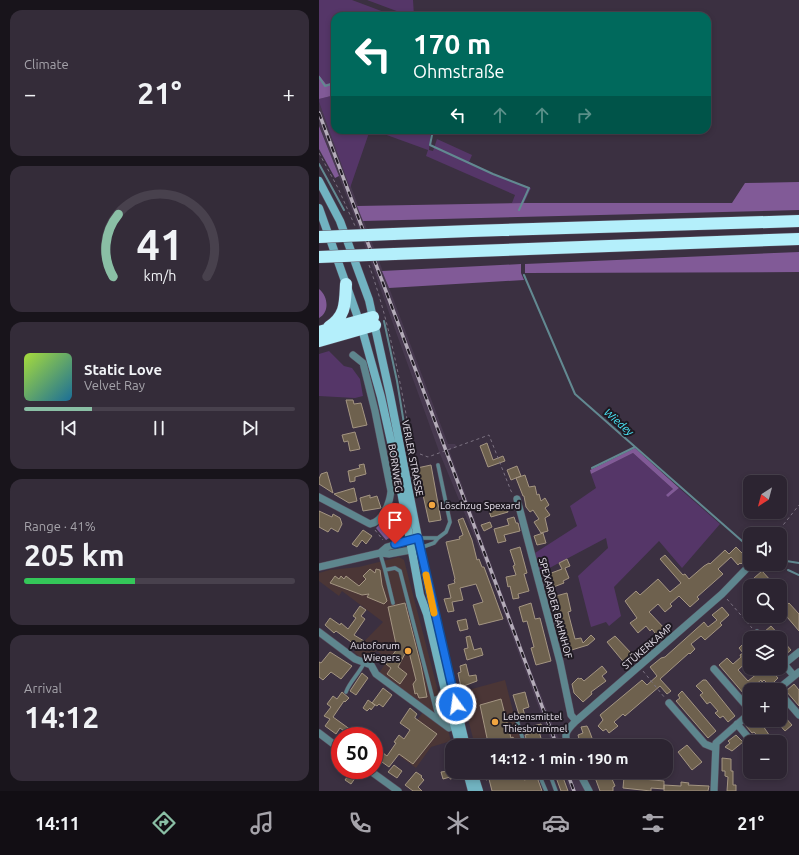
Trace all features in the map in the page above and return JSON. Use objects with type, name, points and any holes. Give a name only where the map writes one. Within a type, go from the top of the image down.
[{"type":"highway","points":[[319,237],[478,230],[799,221]]},
{"type":"highway","points":[[319,257],[799,239]]},
{"type":"highway","points":[[323,331],[335,323],[343,311],[345,304],[346,284]]},
{"type":"highway","points":[[319,341],[374,321]]},
{"type":"highway","points":[[323,331],[361,325]]},
{"type":"main road","name":"VERLER STRASSE","points":[[319,181],[340,221],[367,295],[374,321],[402,455],[414,539],[411,549],[419,595],[427,614],[446,695],[464,739]]},
{"type":"main road","name":"VERLER STRASSE","points":[[319,208],[361,325],[381,397],[414,539],[420,548],[458,725],[459,739]]},
{"type":"main road","points":[[469,779],[472,791]]},
{"type":"main road","points":[[475,779],[479,791]]},
{"type":"street","name":"BORNWEG","points":[[353,355],[363,363],[375,411],[391,491],[388,505],[377,521],[372,524]]},
{"type":"street","points":[[319,497],[364,522],[372,524]]},
{"type":"street","name":"SPEXARDER BAHNHOF","points":[[517,499],[560,662],[571,715],[576,721]]},
{"type":"street","points":[[380,554],[387,546],[414,539]]},
{"type":"street","points":[[319,567],[380,554],[389,554],[420,548]]},
{"type":"street","name":"STÜKERKAMP","points":[[565,739],[567,730],[576,721],[722,594],[744,571]]},
{"type":"street","points":[[319,632],[355,658],[371,665],[376,674],[449,728],[458,725]]},
{"type":"street","points":[[787,659],[799,652]]},
{"type":"street","points":[[786,683],[797,674],[787,666]]},
{"type":"street","points":[[714,669],[743,702]]},
{"type":"street","points":[[787,701],[799,715]]},
{"type":"street","points":[[669,703],[705,744],[715,748]]},
{"type":"street","points":[[714,791],[716,743],[743,719]]},
{"type":"street","points":[[737,724],[746,735]]},
{"type":"street","points":[[319,733],[331,742]]},
{"type":"street","points":[[381,779],[398,791]]},
{"type":"street","points":[[583,779],[589,791]]},
{"type":"lane","points":[[420,548],[434,543],[446,532],[450,522],[438,465]]},
{"type":"lane","points":[[414,539],[438,538]]},
{"type":"lane","points":[[380,554],[393,603]]},
{"type":"lane","points":[[385,570],[395,568],[400,571],[437,715],[435,718]]},
{"type":"lane","points":[[346,692],[364,662]]},
{"type":"lane","points":[[433,699],[446,695]]},
{"type":"lane","points":[[515,714],[523,739]]},
{"type":"lane","points":[[541,779],[546,791]]},
{"type":"lane","points":[[552,779],[556,791]]},
{"type":"path","points":[[420,454],[428,457],[489,435],[511,491],[517,499]]},
{"type":"path","points":[[782,527],[799,505]]},
{"type":"path","points":[[372,524],[385,542]]},
{"type":"path","points":[[722,594],[755,631]]},
{"type":"path","points":[[638,666],[669,703]]},
{"type":"shaded area","points":[[319,0],[352,0],[384,12],[331,12],[331,83],[326,84],[319,75]]},
{"type":"shaded area","points":[[367,0],[413,0],[414,12],[399,12]]},
{"type":"shaded area","points":[[319,75],[326,84],[331,83],[331,96],[319,99]]},
{"type":"shaded area","points":[[331,96],[331,134],[369,134],[350,188],[319,102],[319,99]]},
{"type":"shaded area","points":[[319,102],[448,444],[455,444],[457,447],[449,450],[527,660],[559,739],[550,739],[486,565],[440,454],[356,221],[319,125]]},
{"type":"shaded area","points":[[319,126],[339,176],[335,178],[319,149]]},
{"type":"shaded area","points":[[384,134],[431,134],[429,150],[433,151],[437,139],[472,155],[469,162],[493,174],[531,188],[524,203],[512,203],[515,195],[426,156],[428,150]]},
{"type":"shaded area","points":[[799,182],[799,210],[363,221],[357,206],[524,203],[732,203],[745,183]]},
{"type":"shaded area","points":[[799,252],[799,272],[525,273],[525,264]]},
{"type":"shaded area","points":[[521,264],[521,273],[524,280],[389,288],[382,271]]},
{"type":"shaded area","points":[[319,289],[322,292],[327,304],[325,312],[319,318]]},
{"type":"shaded area","points":[[329,351],[344,366],[352,368],[360,379],[363,396],[355,398],[319,396],[319,354]]},
{"type":"shaded area","points":[[635,448],[679,488],[668,497],[666,495],[673,489],[633,453],[591,474],[590,470]]},
{"type":"shaded area","points":[[633,453],[673,489],[668,497],[679,488],[720,524],[682,568],[659,541],[614,587],[621,616],[609,626],[606,622],[591,627],[578,576],[608,548],[606,538],[540,573],[535,553],[577,526],[570,506],[596,488],[591,474]]},
{"type":"shaded area","points":[[393,502],[398,533],[386,540],[376,528],[386,516]]},
{"type":"shaded area","points":[[399,557],[404,560],[446,722],[379,673],[388,659],[377,651],[360,657],[354,652],[383,622],[342,591],[339,596],[319,581],[319,573],[329,570],[359,567]]},
{"type":"shaded area","points":[[505,680],[520,739],[473,739],[461,692]]},
{"type":"shaded area","points":[[423,712],[448,730],[450,739],[445,739],[445,743],[431,747],[416,768],[394,752]]},
{"type":"shaded area","points":[[566,779],[579,779],[585,791],[570,791]]},
{"type":"building","points":[[346,400],[353,400],[354,404],[361,403],[367,425],[353,428]]},
{"type":"building","points":[[355,432],[360,449],[350,451],[348,441],[344,442],[342,435]]},
{"type":"building","points":[[487,443],[493,460],[503,456],[505,461],[488,467],[480,446]]},
{"type":"building","points":[[364,464],[366,474],[355,477],[355,481],[350,482],[348,471],[360,468],[359,465]]},
{"type":"building","points":[[431,465],[441,520],[429,522],[417,468]]},
{"type":"building","points":[[517,466],[521,476],[511,480],[507,470]]},
{"type":"building","points":[[327,472],[333,493],[319,484],[321,474]]},
{"type":"building","points":[[525,475],[529,487],[535,486],[537,495],[539,494],[541,501],[545,498],[549,505],[545,508],[550,515],[545,518],[548,531],[541,533],[534,522],[539,519],[533,510],[530,512],[526,507],[524,496],[516,478]]},
{"type":"building","points":[[354,488],[357,501],[349,503],[334,494]]},
{"type":"building","points":[[370,495],[370,498],[377,496],[381,508],[363,511],[360,498]]},
{"type":"building","points":[[505,503],[508,512],[491,517],[489,511],[498,505]]},
{"type":"building","points":[[319,511],[332,517],[333,514],[340,518],[342,524],[338,532],[331,528],[328,532],[319,527]]},
{"type":"building","points":[[514,517],[516,523],[518,523],[520,531],[504,535],[506,541],[498,543],[494,529],[509,525],[507,519]]},
{"type":"building","points":[[463,518],[472,540],[477,560],[479,559],[482,567],[484,567],[503,619],[479,625],[473,605],[483,602],[476,584],[460,588],[463,600],[452,602],[454,611],[448,612],[444,599],[451,598],[448,585],[455,583],[455,579],[446,542],[460,539],[459,537],[463,535],[458,520]]},
{"type":"building","points":[[490,522],[492,527],[484,531],[481,525]]},
{"type":"building","points":[[363,530],[372,536],[366,544],[362,540],[357,547],[352,544]]},
{"type":"building","points":[[543,533],[546,543],[537,545],[534,536]]},
{"type":"building","points":[[520,547],[527,573],[524,574],[529,591],[518,594],[519,598],[513,599],[506,577],[516,575],[513,566],[515,565],[510,550]]},
{"type":"building","points":[[736,547],[743,554],[743,562],[738,565],[731,557],[718,569],[723,574],[697,597],[699,599],[690,607],[679,596],[670,604],[672,606],[665,612],[658,604],[649,612],[666,630],[658,637],[652,629],[650,631],[646,626],[638,633],[630,623],[637,618],[625,601],[636,591],[640,595],[658,579],[670,592],[681,583],[660,559],[665,555],[683,575],[685,574],[689,579],[704,566],[709,563],[710,564],[725,550],[729,554]]},
{"type":"building","points":[[567,559],[570,566],[565,568],[569,578],[563,581],[564,583],[551,588],[546,575],[562,569],[559,563]]},
{"type":"building","points":[[370,569],[375,573],[376,569],[380,570],[382,585],[387,601],[384,604],[367,597],[369,594],[362,595],[330,583],[335,576],[339,579],[341,576],[344,579],[346,576],[359,586],[366,579],[363,576]]},
{"type":"building","points":[[762,571],[769,579],[755,579],[754,578]]},
{"type":"building","points":[[567,593],[571,611],[568,612],[575,639],[581,638],[583,643],[591,635],[595,639],[588,645],[565,652],[562,633],[552,597]]},
{"type":"building","name":"Autoforum Wiegers","points":[[405,603],[421,666],[427,697],[419,698],[417,693],[415,694],[413,684],[416,680],[408,648],[398,667],[407,674],[400,684],[387,674],[391,668],[386,664],[397,649],[388,607]]},
{"type":"building","points":[[531,603],[535,619],[540,618],[551,661],[536,665],[531,648],[534,647],[527,621],[523,622],[519,607]]},
{"type":"building","points":[[789,603],[799,614],[799,631],[787,617],[787,605]]},
{"type":"building","points":[[360,606],[366,610],[361,616],[365,619],[354,635],[364,641],[358,647],[336,631],[334,633],[325,625],[330,618],[340,625],[341,623],[348,629],[356,618],[353,616]]},
{"type":"building","points":[[722,607],[729,615],[720,623],[722,625],[705,640],[701,636],[691,644],[695,649],[660,679],[671,691],[667,694],[660,686],[625,716],[623,714],[614,722],[618,726],[609,733],[606,729],[603,731],[598,726],[603,720],[600,715],[642,680],[647,685],[657,676],[650,667],[661,658],[665,657],[704,622],[708,627],[717,620],[712,615]]},
{"type":"building","points":[[466,619],[468,629],[460,631],[457,621]]},
{"type":"building","points":[[771,626],[776,631],[765,631]]},
{"type":"building","points":[[470,636],[474,650],[481,648],[483,655],[467,660],[464,649],[468,648],[466,637]]},
{"type":"building","points":[[615,636],[632,654],[630,656],[633,660],[626,665],[607,642]]},
{"type":"building","points":[[743,644],[743,653],[739,648]]},
{"type":"building","points":[[787,645],[791,650],[787,653]]},
{"type":"building","points":[[330,652],[352,666],[341,679],[331,672],[323,680],[319,677],[319,662],[321,663]]},
{"type":"building","points":[[743,653],[743,665],[738,670],[748,681],[756,675],[775,675],[778,678],[773,683],[767,683],[764,680],[762,682],[761,680],[758,683],[743,683],[743,693],[719,665],[727,658],[733,664],[741,657],[740,655]]},
{"type":"building","points":[[466,664],[469,676],[476,675],[477,681],[461,687],[458,673],[461,672],[460,666]]},
{"type":"building","points":[[602,666],[607,672],[602,676],[606,681],[591,692],[592,694],[583,702],[574,693],[572,684],[578,678],[581,678],[584,681]]},
{"type":"building","points":[[362,673],[368,678],[356,695],[350,691]]},
{"type":"building","points":[[703,680],[706,680],[735,716],[728,722],[723,716],[720,718],[715,713],[718,711],[710,702],[707,704],[700,695],[703,693],[696,686]]},
{"type":"building","points":[[794,684],[799,690],[799,706],[787,692],[787,690]]},
{"type":"building","points":[[383,688],[392,695],[383,707],[379,704],[377,706],[372,703]]},
{"type":"building","points":[[682,691],[716,731],[708,738],[676,701],[680,698],[678,695]]},
{"type":"building","points":[[342,692],[349,698],[345,702],[344,701],[333,717],[347,727],[331,727],[331,730],[325,726],[330,719],[324,716],[331,707],[327,704],[333,696],[337,699]]},
{"type":"building","points":[[525,692],[529,707],[523,709],[526,719],[521,721],[513,695]]},
{"type":"building","points":[[501,699],[511,738],[513,737],[514,739],[486,739],[480,705]]},
{"type":"building","points":[[368,700],[375,705],[371,710],[370,708],[367,711],[363,708]]},
{"type":"building","points":[[410,708],[417,714],[415,718],[437,734],[413,764],[399,754],[389,767],[383,763],[383,753],[387,756],[396,743],[394,742],[399,735],[404,739],[410,730],[400,723]]},
{"type":"building","points":[[787,719],[792,725],[785,731],[781,727],[787,727]]},
{"type":"building","points":[[541,724],[543,730],[539,731],[541,739],[526,739],[525,735],[535,732],[533,726]]},
{"type":"building","points":[[587,726],[592,739],[579,739],[578,735],[583,733],[581,727]]},
{"type":"building","points":[[747,727],[764,727],[769,735],[757,735],[754,732],[752,733]]},
{"type":"building","points":[[736,735],[743,742],[732,751],[725,747],[730,743],[728,741]]},
{"type":"building","points":[[687,745],[702,762],[692,770],[678,752]]},
{"type":"building","points":[[722,758],[731,759],[733,785],[736,785],[736,791],[727,791],[728,777],[725,776],[725,771],[722,771]]},
{"type":"building","points":[[394,765],[402,771],[397,778],[388,772]]},
{"type":"building","points":[[445,771],[445,778],[443,779],[441,772]]},
{"type":"building","points":[[416,772],[422,776],[421,777],[424,780],[418,787],[422,791],[413,791],[405,785]]},
{"type":"building","points":[[346,779],[354,779],[351,784],[345,780]]},
{"type":"building","points":[[489,779],[538,779],[542,791],[492,791]]},
{"type":"building","points":[[557,779],[564,779],[568,791],[561,791]]},
{"type":"building","points":[[596,779],[612,779],[615,786],[613,787],[613,791],[600,791]]},
{"type":"building","points":[[624,779],[664,781],[664,789],[651,788],[651,791],[623,788]]},
{"type":"building","points":[[681,782],[689,783],[688,785],[709,786],[708,791],[664,791],[664,785],[681,786]]},
{"type":"waterway","name":"Wiedey","points":[[319,77],[325,86],[331,84]]},
{"type":"waterway","name":"Wiedey","points":[[432,134],[430,145],[493,174],[529,188],[519,210]]},
{"type":"waterway","points":[[319,164],[344,210]]},
{"type":"waterway","name":"Wiedey","points":[[524,275],[575,394],[743,542]]},
{"type":"waterway","points":[[384,321],[397,381],[408,448]]},
{"type":"waterway","points":[[592,468],[635,447]]},
{"type":"waterway","name":"Wiedey","points":[[787,561],[799,563]]},
{"type":"waterway","points":[[788,570],[799,575]]},
{"type":"railway","points":[[319,113],[554,739]]},
{"type":"railway","points":[[570,779],[574,791]]},
{"type":"slow traffic","points":[[426,575],[434,613]]},
{"type":"place","name":"Löschzug Spexard","points":[[432,505]]},
{"type":"place","name":"Autoforum Wiegers","points":[[408,651]]},
{"type":"place","name":"Lebensmittel Thiesbrummel","points":[[495,722]]},
{"type":"route","points":[[395,544],[418,538],[456,704]]}]
